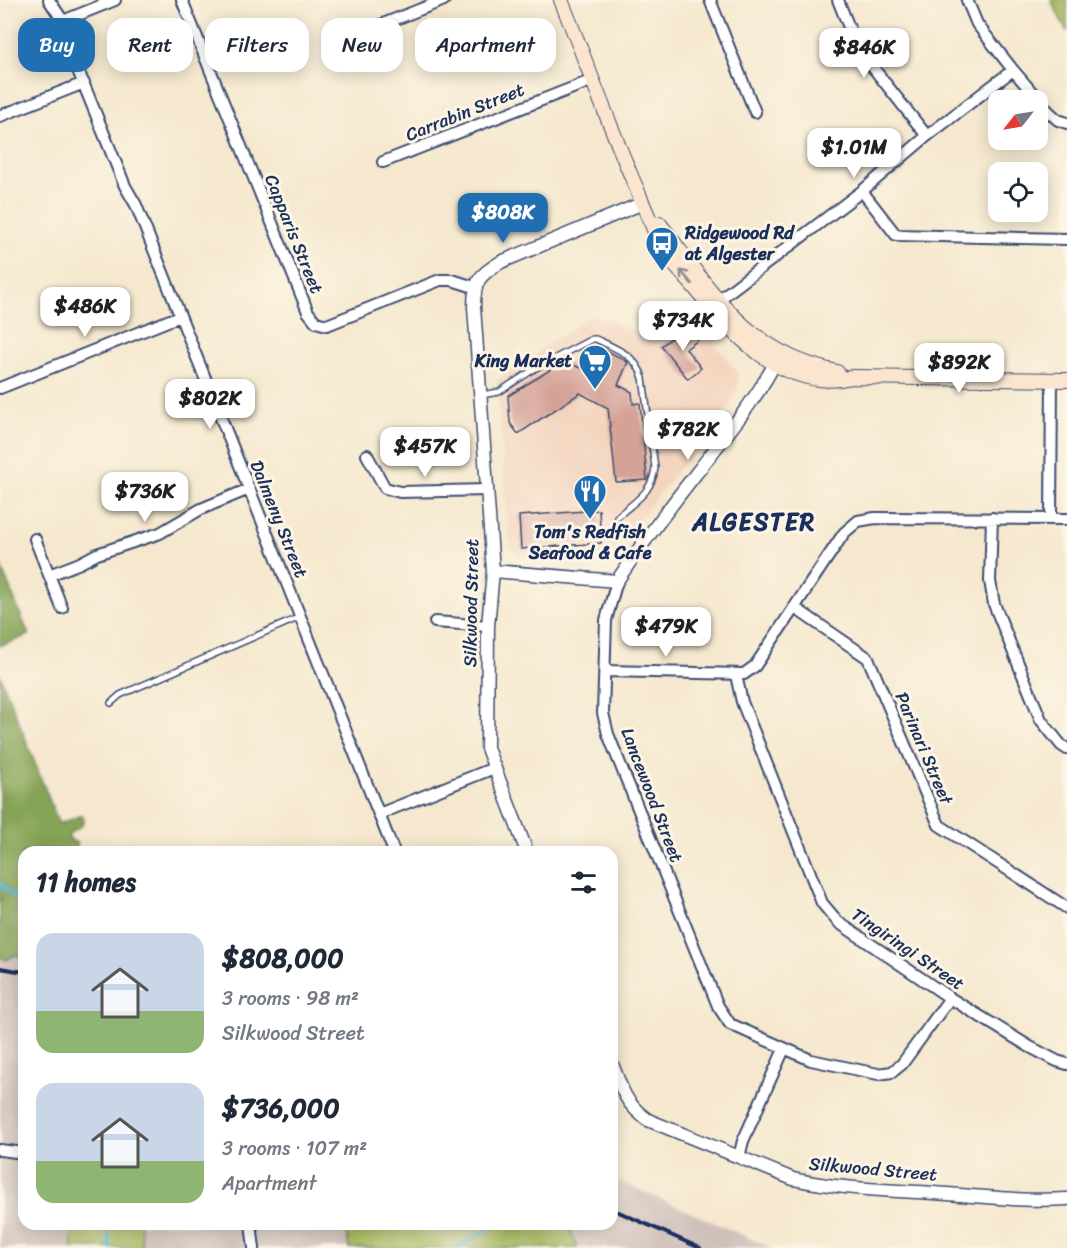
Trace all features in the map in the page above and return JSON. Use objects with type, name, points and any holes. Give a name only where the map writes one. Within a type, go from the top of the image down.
[{"type":"main road","points":[[561,0],[643,203],[671,260],[714,303],[746,345],[778,358],[790,370],[819,378],[840,380],[852,377],[1067,380]]},
{"type":"street","name":"Dalmeny Street","points":[[49,0],[61,18]]},
{"type":"street","points":[[70,18],[115,0]]},
{"type":"street","name":"Capparis Street","points":[[182,0],[308,312],[316,322],[327,325],[440,280],[452,280],[474,287]]},
{"type":"street","points":[[398,18],[444,0]]},
{"type":"street","points":[[710,0],[755,112]]},
{"type":"street","points":[[838,0],[863,55],[927,136]]},
{"type":"street","points":[[967,0],[977,24],[1013,70],[1049,112],[1058,120],[1067,123]]},
{"type":"street","points":[[714,303],[861,191],[927,136],[1013,70]]},
{"type":"street","name":"Dalmeny Street","points":[[79,72],[125,186],[136,205],[392,846]]},
{"type":"street","name":"Carrabin Street","points":[[383,162],[593,80]]},
{"type":"street","points":[[0,116],[84,83]]},
{"type":"street","points":[[861,191],[896,235],[1067,239]]},
{"type":"street","points":[[474,287],[484,272],[501,262],[643,203]]},
{"type":"street","name":"Silkwood Street","points":[[474,287],[493,571],[488,626],[487,748],[525,846]]},
{"type":"street","points":[[0,388],[180,316]]},
{"type":"street","name":"Lancewood Street","points":[[778,358],[736,423],[617,581],[606,620],[603,713],[608,734],[718,1006],[730,1024],[811,1060],[878,1074],[892,1072],[902,1064],[950,998]]},
{"type":"street","points":[[1051,519],[1052,380]]},
{"type":"street","points":[[367,455],[386,488],[400,492],[487,490]]},
{"type":"street","points":[[49,575],[97,554],[160,533],[201,509],[249,489]]},
{"type":"street","points":[[605,671],[744,674],[755,666],[844,533],[858,521],[875,518],[1067,519]]},
{"type":"street","points":[[992,518],[990,581],[994,604],[1041,720],[1067,749]]},
{"type":"street","points":[[35,539],[62,608]]},
{"type":"street","points":[[493,571],[617,581]]},
{"type":"street","name":"Parinari Street","points":[[795,608],[868,658],[939,825],[1067,908]]},
{"type":"street","points":[[435,622],[488,626]]},
{"type":"street","name":"Tingiringi Street","points":[[731,675],[822,903],[838,922],[950,998],[1030,1047],[1067,1064]]},
{"type":"street","points":[[379,814],[494,768]]},
{"type":"street","points":[[739,1157],[743,1141],[784,1049]]},
{"type":"street","name":"Silkwood Street","points":[[618,1080],[633,1110],[648,1120],[793,1179],[814,1184],[1024,1200],[1067,1199]]},
{"type":"street","points":[[0,1150],[18,1152]]},
{"type":"street","points":[[252,1230],[254,1248]]},
{"type":"lane","points":[[480,395],[499,392],[536,368],[592,339],[633,358],[643,378],[655,468],[653,481],[649,488],[617,517]]},
{"type":"lane","points":[[111,703],[120,695],[300,617]]},
{"type":"shaded area","points":[[688,311],[738,372],[738,389],[730,405],[612,553],[601,558],[520,556],[512,548],[509,540],[497,380],[593,314],[653,340]]},
{"type":"shaded area","points":[[0,944],[18,946],[18,1230],[73,1230],[71,1248],[0,1248]]},
{"type":"shaded area","points":[[618,1181],[772,1248],[577,1248],[570,1230],[618,1230]]},
{"type":"shaded area","points":[[140,1230],[347,1230],[349,1248],[142,1248]]},
{"type":"green space","points":[[1051,0],[1067,0],[1067,32]]},
{"type":"green space","points":[[0,564],[29,635],[0,646]]},
{"type":"green space","points":[[0,675],[59,824],[82,815],[84,819],[82,825],[68,835],[77,846],[18,846],[18,956],[7,960],[0,957]]},
{"type":"green space","points":[[73,1230],[140,1230],[142,1248],[71,1248]]},
{"type":"green space","points":[[347,1230],[570,1230],[577,1248],[349,1248]]},
{"type":"building","points":[[687,326],[698,340],[686,349],[701,368],[688,379],[661,346]]},
{"type":"building","points":[[597,345],[628,362],[618,385],[632,392],[633,404],[640,403],[647,480],[616,482],[608,408],[580,393],[518,434],[510,423],[508,396],[564,361],[583,369]]},
{"type":"building","points":[[599,510],[601,543],[521,549],[519,516]]},
{"type":"waterway","points":[[0,884],[18,900]]},
{"type":"waterway","points":[[108,1230],[110,1248]]},
{"type":"waterway","points":[[456,1248],[488,1230]]},
{"type":"railway","points":[[0,968],[18,971]]},
{"type":"railway","points":[[618,1212],[700,1248]]},
{"type":"place","name":"Ridgewood Rd at Algester","points":[[662,272]]},
{"type":"place","name":"King Market","points":[[595,390]]},
{"type":"place","name":"Tom's Redfish Seafood & Cafe","points":[[590,520]]},
{"type":"district","name":"ALGESTER","points":[[754,522]]}]
